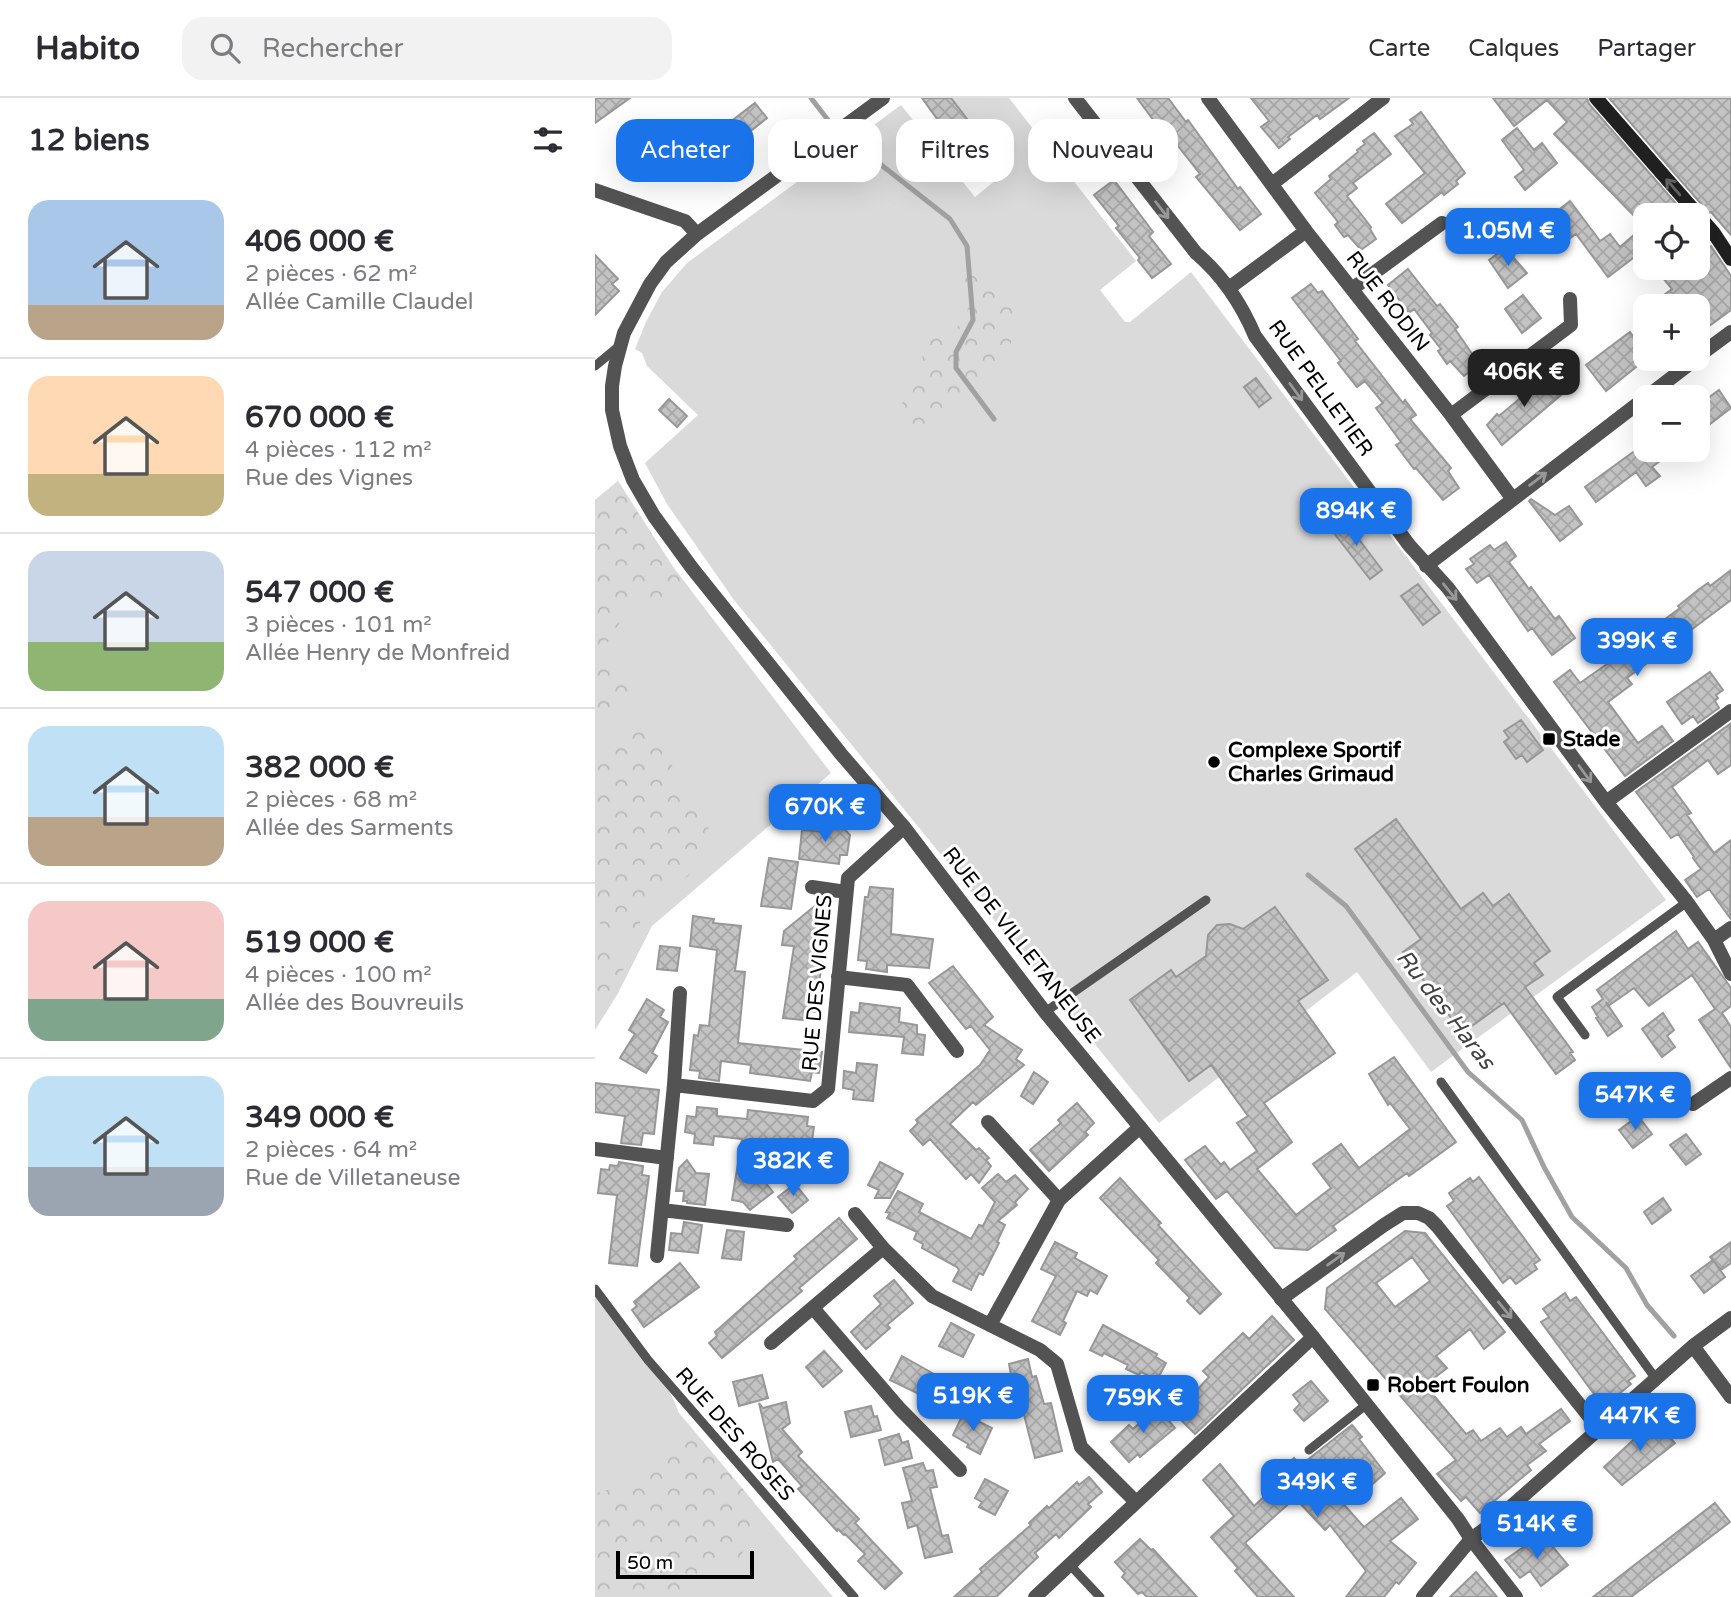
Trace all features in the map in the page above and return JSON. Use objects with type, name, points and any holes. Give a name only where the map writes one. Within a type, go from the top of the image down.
[{"type":"main road","points":[[1596,98],[1713,232],[1731,259]]},
{"type":"street","name":"RUE DE VILLETANEUSE","points":[[883,98],[697,234],[666,261],[650,284],[632,316],[620,346],[613,376],[612,410],[619,446],[633,481],[654,516],[692,568],[841,754],[904,827],[1045,1012],[1313,1336],[1458,1519],[1516,1597]]},
{"type":"street","name":"RUE PELLETIER","points":[[1075,98],[1196,253],[1214,268],[1229,288],[1244,311],[1255,336],[1426,566],[1448,588],[1605,802],[1687,902],[1714,940],[1731,974]]},
{"type":"street","name":"RUE RODIN","points":[[1208,98],[1306,231],[1451,415],[1512,498]]},
{"type":"street","points":[[1272,184],[1383,98]]},
{"type":"street","points":[[595,190],[685,221],[697,234]]},
{"type":"street","points":[[1352,289],[1442,223]]},
{"type":"street","points":[[1229,288],[1306,231]]},
{"type":"street","points":[[1451,415],[1571,325],[1570,299]]},
{"type":"street","points":[[1710,348],[1731,332]]},
{"type":"street","points":[[1426,566],[1680,371]]},
{"type":"street","points":[[1605,802],[1731,711]]},
{"type":"street","name":"RUE DES VIGNES","points":[[674,1085],[813,1101],[828,1089],[848,878],[904,827]]},
{"type":"street","points":[[812,887],[846,892]]},
{"type":"street","points":[[1714,940],[1731,928]]},
{"type":"street","points":[[838,977],[907,985],[957,1051]]},
{"type":"street","points":[[657,1256],[680,993]]},
{"type":"street","points":[[1693,1104],[1731,1078]]},
{"type":"street","points":[[988,1122],[1059,1200]]},
{"type":"street","points":[[989,1325],[1059,1200],[1140,1127]]},
{"type":"street","points":[[595,1149],[667,1158]]},
{"type":"street","points":[[662,1210],[787,1225]]},
{"type":"street","points":[[1281,1299],[1403,1213],[1418,1213],[1437,1226],[1599,1430]]},
{"type":"street","points":[[855,1214],[883,1248],[932,1296],[1040,1350],[1057,1364],[1081,1447],[1136,1502]]},
{"type":"street","points":[[771,1343],[883,1248]]},
{"type":"street","points":[[813,1308],[901,1409],[960,1470]]},
{"type":"street","points":[[1423,1597],[1471,1539],[1693,1346],[1731,1318]]},
{"type":"street","points":[[1035,1597],[1313,1336]]},
{"type":"street","points":[[1693,1346],[1731,1398]]},
{"type":"lane","points":[[595,366],[620,346]]},
{"type":"lane","points":[[1045,1012],[1206,900]]},
{"type":"lane","points":[[1585,1035],[1557,997],[1687,902]]},
{"type":"lane","points":[[1441,1082],[1656,1379]]},
{"type":"lane","name":"RUE DES ROSES","points":[[595,1289],[648,1360],[854,1597]]},
{"type":"lane","points":[[1309,1450],[1367,1404]]},
{"type":"lane","points":[[1070,1564],[1100,1597]]},
{"type":"green space","name":"Complexe Sportif Charles Grimaud","points":[[950,98],[1009,98],[1028,122],[1028,182],[1074,182],[1136,261],[1100,290],[1125,322],[1130,322],[1191,272],[1666,900],[1431,1072],[1357,972],[1159,1123],[734,600],[667,504],[645,463],[698,415],[647,366],[642,353],[635,349],[662,292],[687,263],[797,182],[882,182],[882,119],[901,105],[912,119],[896,119],[896,182],[963,182],[975,197],[993,182],[1014,182],[1014,119],[966,119]]},
{"type":"green space","points":[[984,273],[992,276],[1016,313],[1005,365],[938,421],[921,427],[910,425],[904,418],[901,405],[922,378],[923,340],[962,323],[968,306],[963,278]]},
{"type":"green space","points":[[618,481],[673,567],[831,773],[652,926],[617,995],[595,1030],[595,500]]},
{"type":"green space","points":[[618,481],[690,589],[666,602],[638,606],[617,626],[607,644],[604,661],[609,670],[636,689],[595,724],[595,500]]},
{"type":"green space","points":[[636,731],[646,734],[662,749],[694,808],[711,832],[710,845],[696,868],[644,914],[636,934],[614,938],[595,918],[595,761]]},
{"type":"green space","points":[[595,933],[626,965],[595,1021]]},
{"type":"green space","points":[[595,1294],[671,1394],[679,1413],[833,1597],[595,1597]]},
{"type":"green space","points":[[688,1424],[753,1501],[751,1528],[741,1556],[729,1567],[714,1564],[708,1566],[689,1597],[595,1597],[595,1494],[627,1483],[650,1468]]},
{"type":"building","points":[[595,98],[630,98],[595,123]]},
{"type":"building","points":[[922,98],[951,98],[967,119],[937,119]]},
{"type":"building","points":[[1137,98],[1168,98],[1186,122],[1188,120],[1238,189],[1240,187],[1261,214],[1240,230],[1196,177],[1200,174],[1178,146],[1178,119],[1153,119]]},
{"type":"building","points":[[1251,98],[1349,98],[1320,119],[1317,115],[1288,137],[1290,139],[1279,148],[1261,127],[1269,121]]},
{"type":"building","points":[[1493,98],[1587,98],[1589,104],[1676,203],[1633,203],[1633,215],[1554,134],[1567,122],[1547,100],[1514,126]]},
{"type":"building","points":[[1609,98],[1731,98],[1731,235],[1710,212],[1710,203],[1700,203]]},
{"type":"building","points":[[755,103],[767,118],[754,128],[754,119],[734,119]]},
{"type":"building","points":[[1421,112],[1465,173],[1456,181],[1458,184],[1444,195],[1442,192],[1402,223],[1386,204],[1425,173],[1395,136],[1413,124],[1410,120]]},
{"type":"building","points":[[1517,128],[1534,150],[1542,143],[1557,163],[1525,190],[1515,177],[1524,170],[1502,140]]},
{"type":"building","points":[[1374,133],[1391,154],[1353,183],[1357,188],[1347,196],[1371,227],[1376,239],[1361,250],[1348,235],[1344,237],[1335,225],[1338,222],[1315,193],[1331,179],[1329,176],[1358,152],[1365,144],[1363,141]]},
{"type":"building","points":[[1111,182],[1116,182],[1153,232],[1149,236],[1171,264],[1152,278],[1116,228],[1119,226],[1094,195]]},
{"type":"building","points":[[1570,201],[1600,241],[1610,234],[1620,247],[1633,236],[1633,258],[1608,277],[1576,234],[1569,239],[1551,216]]},
{"type":"building","points":[[1710,247],[1731,276],[1731,310],[1710,325],[1710,294],[1665,294],[1672,289],[1665,280],[1710,280]]},
{"type":"building","points":[[1505,248],[1527,273],[1508,288],[1489,260]]},
{"type":"building","points":[[595,255],[618,279],[612,284],[619,291],[595,315]]},
{"type":"building","points":[[1408,269],[1437,306],[1440,304],[1458,327],[1455,329],[1479,364],[1464,376],[1450,361],[1447,364],[1438,351],[1441,349],[1430,335],[1432,333],[1414,309],[1409,313],[1388,285]]},
{"type":"building","points":[[1311,284],[1318,293],[1322,291],[1358,339],[1355,341],[1403,403],[1405,400],[1416,415],[1410,419],[1451,468],[1448,471],[1459,488],[1443,500],[1396,445],[1401,442],[1376,408],[1383,403],[1365,381],[1357,387],[1338,363],[1341,361],[1292,298]]},
{"type":"building","points":[[1523,295],[1541,318],[1522,333],[1505,309]]},
{"type":"building","points":[[1630,332],[1633,336],[1633,369],[1606,391],[1586,365]]},
{"type":"building","points":[[1544,373],[1561,395],[1502,445],[1487,425],[1497,414],[1499,416],[1524,395],[1532,387],[1530,384]]},
{"type":"building","points":[[1256,378],[1271,398],[1259,407],[1244,387]]},
{"type":"building","points":[[1719,390],[1731,408],[1710,424],[1710,397]]},
{"type":"building","points":[[669,399],[687,416],[677,427],[659,410]]},
{"type":"building","points":[[1633,452],[1633,462],[1659,462],[1652,467],[1660,476],[1646,486],[1636,472],[1596,502],[1585,487]]},
{"type":"building","points":[[1531,499],[1555,515],[1569,506],[1582,524],[1560,541],[1529,501]]},
{"type":"building","points":[[1343,518],[1382,570],[1370,579],[1330,528]]},
{"type":"building","points":[[1506,542],[1516,556],[1509,562],[1555,619],[1559,616],[1575,638],[1552,655],[1532,628],[1528,631],[1489,575],[1477,583],[1466,569],[1474,564],[1470,559],[1490,545],[1494,550]]},
{"type":"building","points":[[1731,570],[1731,600],[1627,678],[1632,684],[1608,702],[1638,743],[1662,726],[1673,741],[1625,776],[1554,682],[1570,670],[1580,683],[1607,664],[1605,660],[1618,651],[1620,653],[1655,623],[1657,625],[1680,608],[1678,606],[1698,590],[1708,583],[1710,586]]},
{"type":"building","points":[[1418,584],[1440,612],[1423,625],[1401,596]]},
{"type":"building","points":[[1710,672],[1723,690],[1716,695],[1718,698],[1715,701],[1719,708],[1698,723],[1693,716],[1682,724],[1667,702]]},
{"type":"building","points":[[1521,720],[1543,750],[1527,762],[1522,755],[1516,759],[1504,742],[1509,738],[1504,731]]},
{"type":"building","points":[[1730,724],[1731,765],[1718,774],[1708,760],[1672,787],[1691,813],[1687,815],[1714,853],[1731,840],[1730,918],[1709,889],[1697,897],[1685,880],[1701,869],[1678,834],[1671,838],[1636,792]]},
{"type":"building","points":[[1396,819],[1461,909],[1483,893],[1493,906],[1509,894],[1550,951],[1534,963],[1543,975],[1525,987],[1573,1052],[1570,1053],[1575,1060],[1556,1074],[1504,1003],[1462,1033],[1403,952],[1421,939],[1355,849]]},
{"type":"building","points":[[831,822],[839,823],[850,835],[847,855],[840,855],[839,864],[799,859],[802,830],[826,832]]},
{"type":"building","points":[[769,858],[798,862],[791,909],[761,906]]},
{"type":"building","points":[[870,887],[893,889],[891,934],[933,939],[929,968],[887,965],[887,972],[866,969],[867,961],[858,960],[865,897],[868,897]]},
{"type":"building","points":[[816,905],[814,922],[824,922],[822,931],[825,931],[816,1012],[804,1010],[803,1020],[783,1018],[794,946],[782,945],[784,931]]},
{"type":"building","points":[[1275,907],[1328,980],[1298,1001],[1335,1053],[1264,1103],[1292,1142],[1257,1169],[1296,1215],[1331,1188],[1313,1164],[1341,1144],[1359,1168],[1410,1129],[1390,1103],[1388,1105],[1369,1074],[1394,1057],[1456,1142],[1333,1226],[1336,1230],[1308,1250],[1275,1248],[1227,1191],[1216,1199],[1185,1160],[1205,1146],[1221,1165],[1224,1162],[1230,1170],[1257,1151],[1237,1123],[1248,1116],[1211,1065],[1189,1081],[1130,1000],[1171,970],[1176,977],[1206,956],[1208,935],[1217,925],[1230,924],[1243,929]]},
{"type":"building","points":[[693,916],[714,919],[713,923],[741,926],[735,971],[745,972],[738,1043],[822,1052],[819,1073],[812,1072],[810,1081],[750,1073],[751,1065],[721,1061],[719,1081],[699,1078],[700,1071],[690,1070],[694,1035],[698,1036],[700,1025],[709,1026],[717,950],[690,946]]},
{"type":"building","points":[[1676,931],[1688,949],[1698,942],[1731,988],[1731,1006],[1722,1013],[1731,1027],[1731,1068],[1699,1020],[1715,1009],[1692,975],[1649,1006],[1634,988],[1608,1006],[1622,1026],[1608,1036],[1592,1007],[1603,999],[1597,990]]},
{"type":"building","points":[[660,946],[680,948],[677,971],[657,969]]},
{"type":"building","points":[[953,966],[993,1017],[984,1025],[1022,1050],[1016,1059],[1024,1065],[976,1105],[973,1102],[950,1124],[976,1150],[979,1148],[989,1158],[986,1160],[991,1166],[979,1183],[971,1174],[966,1179],[930,1139],[923,1145],[910,1131],[918,1123],[916,1120],[980,1065],[990,1050],[971,1026],[966,1029],[929,983]]},
{"type":"building","points":[[647,999],[664,1010],[660,1017],[668,1022],[652,1053],[657,1056],[646,1073],[620,1058],[635,1034],[629,1030]]},
{"type":"building","points":[[860,1003],[900,1008],[899,1022],[917,1025],[917,1034],[925,1035],[923,1055],[902,1053],[904,1037],[849,1032],[851,1012],[859,1013]]},
{"type":"building","points":[[1663,1013],[1674,1030],[1667,1036],[1675,1047],[1662,1057],[1642,1029]]},
{"type":"building","points":[[857,1063],[877,1065],[873,1101],[853,1099],[854,1090],[843,1088],[844,1071],[856,1073]]},
{"type":"building","points":[[1034,1072],[1048,1082],[1033,1104],[1021,1096]]},
{"type":"building","points":[[1642,1080],[1658,1102],[1641,1114],[1625,1091]]},
{"type":"building","points":[[595,1083],[659,1090],[654,1134],[643,1133],[641,1145],[621,1143],[625,1116],[595,1112]]},
{"type":"building","points":[[1077,1103],[1094,1123],[1085,1132],[1088,1135],[1049,1171],[1030,1150],[1061,1123],[1058,1120]]},
{"type":"building","points":[[697,1107],[717,1109],[717,1116],[747,1119],[748,1110],[808,1117],[807,1126],[814,1127],[811,1147],[756,1140],[749,1162],[773,1192],[750,1210],[743,1202],[732,1200],[742,1139],[714,1136],[713,1145],[694,1143],[695,1134],[685,1132],[687,1116],[696,1117]]},
{"type":"building","points":[[1638,1116],[1652,1134],[1633,1148],[1619,1130]]},
{"type":"building","points":[[1686,1134],[1701,1154],[1686,1165],[1670,1145]]},
{"type":"building","points":[[687,1160],[696,1173],[709,1174],[705,1205],[687,1203],[683,1201],[684,1191],[676,1191],[679,1168]]},
{"type":"building","points":[[619,1162],[643,1166],[642,1175],[649,1176],[637,1266],[609,1263],[617,1195],[598,1193],[601,1169],[609,1170],[610,1165],[618,1166]]},
{"type":"building","points":[[880,1162],[903,1174],[890,1198],[875,1198],[879,1190],[868,1185]]},
{"type":"building","points":[[998,1174],[1006,1182],[1015,1175],[1028,1189],[1015,1202],[1017,1205],[998,1221],[1005,1225],[997,1242],[999,1243],[983,1275],[979,1273],[971,1290],[953,1281],[959,1270],[957,1267],[922,1248],[923,1244],[914,1239],[917,1232],[887,1218],[890,1213],[886,1212],[898,1191],[923,1204],[919,1212],[971,1239],[979,1225],[983,1226],[995,1202],[982,1188]]},
{"type":"building","points":[[1479,1177],[1540,1260],[1534,1264],[1537,1269],[1516,1284],[1510,1277],[1503,1283],[1447,1206],[1454,1201],[1449,1193],[1470,1178],[1473,1182]]},
{"type":"building","points":[[1120,1178],[1161,1223],[1158,1225],[1221,1294],[1200,1314],[1187,1301],[1190,1298],[1156,1263],[1159,1260],[1100,1198]]},
{"type":"building","points":[[795,1184],[808,1200],[792,1213],[778,1197]]},
{"type":"building","points":[[1663,1198],[1671,1210],[1652,1224],[1644,1212]]},
{"type":"building","points":[[839,1218],[857,1239],[799,1288],[802,1291],[722,1358],[709,1343],[717,1336],[715,1332],[797,1259],[794,1256]]},
{"type":"building","points":[[684,1222],[702,1225],[698,1253],[669,1250],[671,1233],[682,1234]]},
{"type":"building","points":[[727,1230],[744,1232],[741,1260],[722,1258]]},
{"type":"building","points":[[1405,1231],[1425,1233],[1505,1332],[1484,1349],[1470,1329],[1436,1356],[1447,1368],[1425,1385],[1466,1434],[1473,1430],[1481,1441],[1500,1428],[1507,1437],[1521,1427],[1526,1434],[1561,1409],[1570,1421],[1539,1444],[1546,1451],[1527,1465],[1531,1470],[1480,1513],[1466,1497],[1461,1501],[1437,1474],[1456,1460],[1325,1309],[1327,1288]],"holes":[[[1412,1257],[1430,1281],[1395,1307],[1376,1283]]]},
{"type":"building","points":[[1055,1242],[1077,1253],[1075,1258],[1107,1276],[1097,1294],[1090,1290],[1087,1296],[1077,1291],[1063,1321],[1066,1323],[1060,1335],[1032,1321],[1056,1276],[1041,1269]]},
{"type":"building","points":[[1731,1242],[1731,1263],[1721,1270],[1710,1257]]},
{"type":"building","points":[[1713,1260],[1725,1277],[1704,1293],[1691,1276]]},
{"type":"building","points":[[680,1263],[699,1287],[644,1327],[632,1310],[637,1306],[634,1302]]},
{"type":"building","points":[[894,1280],[913,1303],[887,1325],[890,1328],[866,1349],[851,1332],[881,1304],[874,1296]]},
{"type":"building","points":[[1565,1293],[1570,1301],[1576,1297],[1635,1376],[1628,1381],[1631,1384],[1613,1399],[1597,1398],[1541,1322],[1549,1317],[1543,1309]]},
{"type":"building","points":[[1272,1316],[1294,1340],[1195,1434],[1175,1414],[1209,1377],[1203,1371],[1243,1333],[1249,1339]]},
{"type":"building","points":[[951,1323],[974,1335],[963,1357],[939,1346]]},
{"type":"building","points":[[1103,1325],[1157,1354],[1156,1357],[1166,1363],[1157,1380],[1141,1372],[1139,1375],[1126,1369],[1128,1365],[1104,1353],[1102,1356],[1090,1350]]},
{"type":"building","points":[[824,1351],[842,1371],[823,1387],[806,1367]]},
{"type":"building","points":[[902,1356],[950,1383],[948,1386],[958,1392],[950,1409],[890,1380]]},
{"type":"building","points":[[1028,1359],[1032,1377],[1036,1376],[1044,1404],[1051,1403],[1062,1451],[1035,1458],[1019,1395],[1013,1396],[1008,1376],[1011,1375],[1009,1364]]},
{"type":"building","points":[[762,1375],[768,1398],[739,1406],[733,1382]]},
{"type":"building","points":[[1311,1381],[1328,1401],[1304,1421],[1294,1410],[1300,1404],[1293,1395]]},
{"type":"building","points":[[786,1402],[790,1423],[782,1429],[802,1452],[798,1456],[859,1519],[855,1523],[902,1573],[885,1589],[858,1561],[865,1554],[845,1534],[838,1529],[837,1531],[798,1489],[802,1486],[778,1459],[773,1462],[759,1403],[763,1408]]},
{"type":"building","points":[[871,1406],[881,1430],[851,1437],[845,1412]]},
{"type":"building","points":[[1157,1407],[1175,1428],[1140,1457],[1138,1454],[1129,1462],[1111,1442],[1129,1425],[1133,1429]]},
{"type":"building","points":[[963,1414],[992,1428],[980,1454],[953,1435]]},
{"type":"building","points":[[1655,1420],[1675,1443],[1622,1485],[1604,1467]]},
{"type":"building","points":[[1352,1425],[1362,1437],[1359,1439],[1385,1473],[1368,1488],[1344,1458],[1321,1479],[1364,1527],[1401,1498],[1418,1519],[1390,1541],[1416,1563],[1384,1597],[1346,1597],[1366,1571],[1330,1525],[1325,1530],[1295,1498],[1245,1543],[1294,1597],[1258,1597],[1235,1571],[1238,1568],[1211,1537],[1234,1516],[1203,1480],[1220,1464],[1254,1506],[1280,1482],[1275,1476],[1294,1458],[1301,1465]]},
{"type":"building","points":[[899,1434],[902,1443],[908,1441],[912,1458],[885,1465],[879,1440]]},
{"type":"building","points":[[923,1463],[926,1471],[933,1470],[937,1487],[930,1488],[942,1536],[948,1535],[952,1552],[925,1558],[917,1525],[908,1528],[902,1503],[912,1501],[903,1468]]},
{"type":"building","points":[[1089,1477],[1102,1492],[1088,1504],[1091,1507],[1059,1538],[1056,1534],[1035,1553],[1038,1557],[996,1597],[954,1597],[982,1572],[980,1569],[1031,1525],[1029,1523],[1047,1506],[1049,1508],[1077,1482],[1079,1485]]},
{"type":"building","points":[[985,1479],[1008,1491],[995,1515],[979,1507],[982,1502],[975,1498]]},
{"type":"building","points":[[1715,1503],[1730,1522],[1631,1597],[1593,1597]]},
{"type":"building","points":[[1542,1534],[1568,1565],[1541,1586],[1530,1571],[1520,1578],[1505,1560]]},
{"type":"building","points":[[1140,1539],[1153,1549],[1197,1597],[1147,1597],[1142,1592],[1138,1594],[1122,1577],[1125,1573],[1115,1562]]},
{"type":"building","points":[[1476,1572],[1497,1597],[1450,1597]]},
{"type":"waterway","name":"Ru des Haras","points":[[811,98],[827,119]]},
{"type":"waterway","name":"Ru des Haras","points":[[882,166],[950,219],[967,246],[973,320],[956,352],[956,368],[994,419]]},
{"type":"waterway","name":"Ru des Haras","points":[[1308,875],[1346,906],[1468,1072],[1522,1120],[1572,1217],[1626,1268],[1647,1305],[1674,1336]]},
{"type":"place","name":"Stade","points":[[1549,739]]},
{"type":"place","name":"Complexe Sportif Charles Grimaud","points":[[1214,762]]},
{"type":"place","name":"Robert Foulon","points":[[1373,1385]]}]
